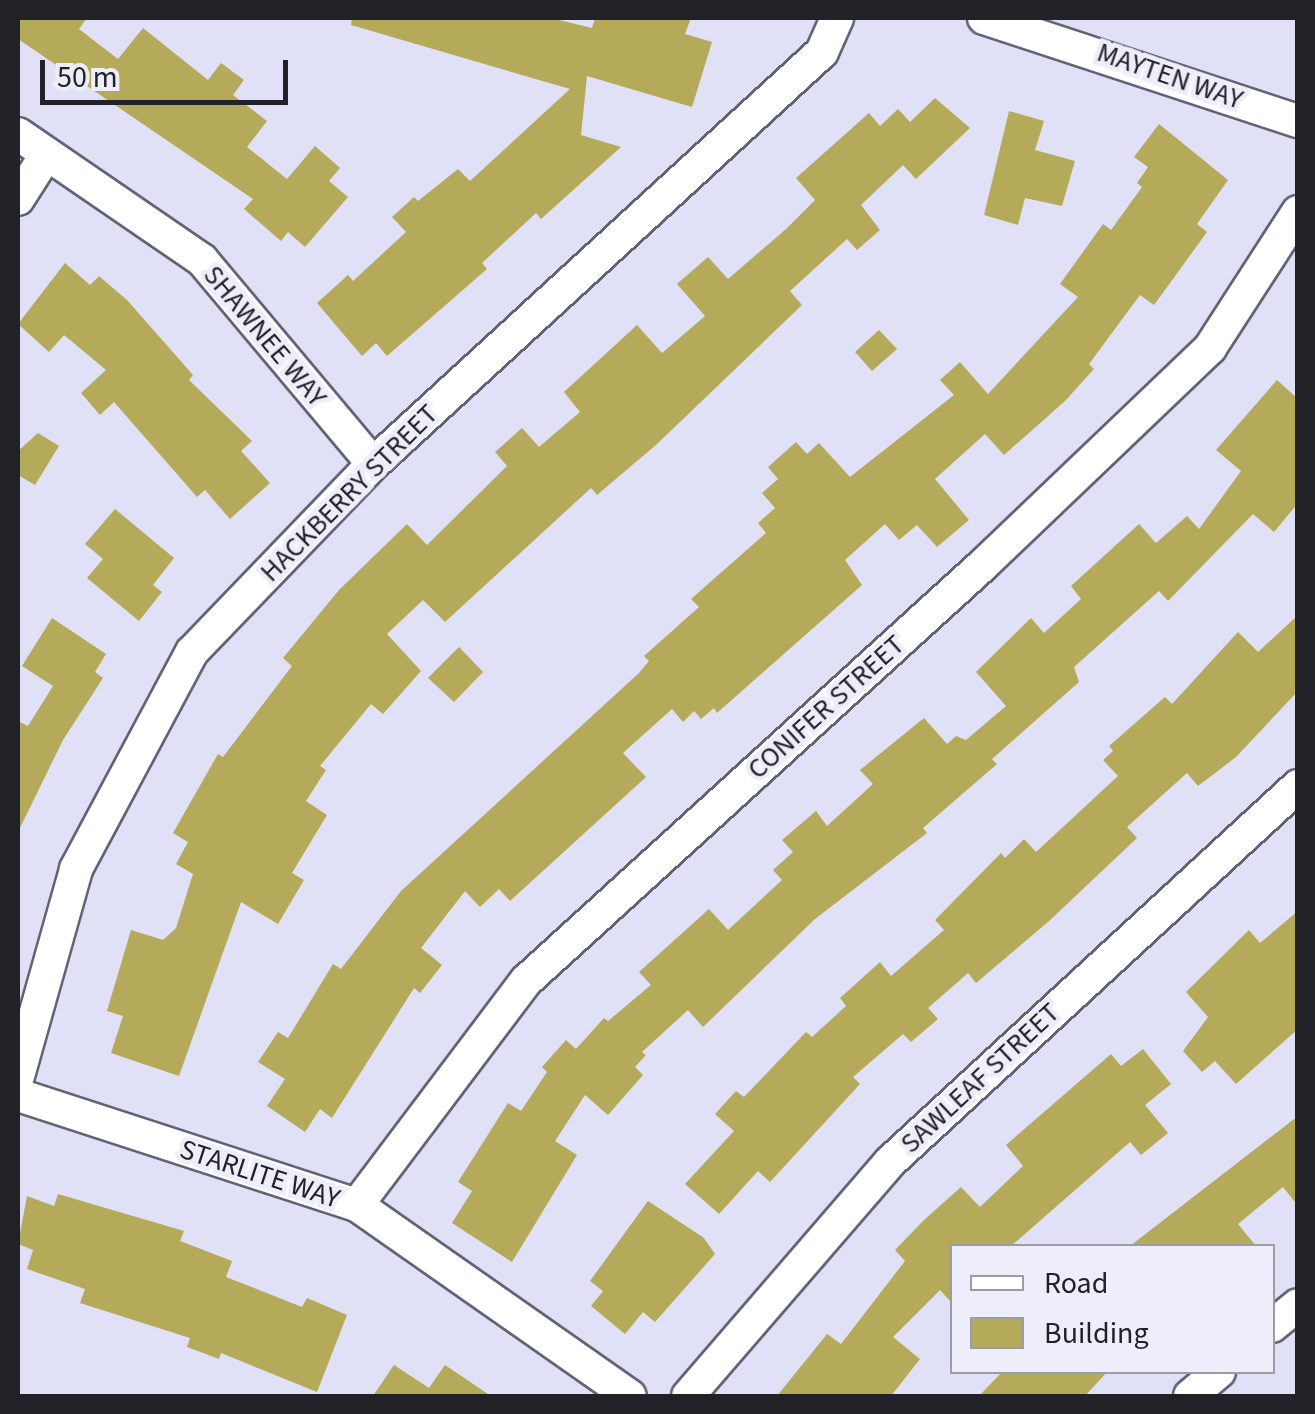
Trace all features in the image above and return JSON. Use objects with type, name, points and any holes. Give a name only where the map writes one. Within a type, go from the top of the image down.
[{"type":"street","name":"HACKBERRY STREET","points":[[18,1076],[76,869],[192,652],[373,464],[822,52],[837,18]]},
{"type":"street","name":"MAYTEN WAY","points":[[984,18],[1066,28],[1298,121]]},
{"type":"street","name":"SHAWNEE WAY","points":[[18,134],[202,260],[373,464]]},
{"type":"street","points":[[18,198],[46,155]]},
{"type":"street","name":"CONIFER STREET","points":[[357,1206],[526,981],[984,564],[1210,348],[1298,212]]},
{"type":"street","name":"SAWLEAF STREET","points":[[688,1396],[890,1162],[1298,786]]},
{"type":"street","name":"STARLITE WAY","points":[[18,1095],[357,1206],[630,1396]]},
{"type":"street","points":[[1275,1324],[1298,1305]]},
{"type":"street","points":[[1190,1396],[1218,1374]]},
{"type":"building","points":[[18,18],[87,18],[79,29],[118,59],[143,28],[208,80],[221,63],[244,80],[233,95],[267,121],[247,147],[287,179],[315,146],[340,168],[329,181],[348,197],[305,247],[288,232],[281,241],[244,209],[253,199],[18,39]]},
{"type":"building","points":[[352,18],[551,18],[592,28],[595,18],[691,18],[685,34],[712,42],[692,107],[587,76],[581,135],[621,147],[541,219],[536,213],[482,263],[487,269],[387,356],[376,343],[362,356],[317,303],[348,275],[353,281],[406,232],[392,217],[414,197],[418,201],[458,169],[470,181],[570,89],[351,25]]},
{"type":"building","points":[[935,98],[970,128],[916,179],[903,165],[861,205],[880,230],[857,250],[847,239],[790,291],[802,305],[657,444],[597,495],[591,488],[445,622],[423,600],[387,634],[421,671],[383,714],[371,704],[320,766],[326,770],[306,801],[327,815],[292,873],[304,880],[278,924],[241,902],[179,1076],[111,1053],[123,1016],[107,1011],[131,930],[163,940],[176,928],[193,874],[176,864],[188,842],[173,833],[218,754],[223,757],[292,666],[283,658],[339,590],[407,524],[427,545],[507,466],[495,452],[522,428],[539,447],[580,412],[564,392],[637,325],[662,353],[705,316],[677,284],[708,257],[728,279],[786,229],[815,200],[796,178],[869,113],[880,126],[898,109],[910,122]]},
{"type":"building","points":[[1009,111],[1044,121],[1035,150],[1075,161],[1062,206],[1025,198],[1018,225],[984,215]]},
{"type":"building","points":[[1159,124],[1228,180],[1197,224],[1207,232],[1154,305],[1140,295],[1089,364],[1094,369],[1065,401],[1004,455],[985,434],[935,479],[969,520],[937,547],[917,525],[899,540],[885,524],[845,560],[862,585],[717,713],[714,708],[701,719],[694,711],[683,722],[672,709],[623,753],[646,777],[510,901],[499,889],[480,907],[465,891],[421,948],[442,965],[420,993],[414,988],[332,1118],[320,1109],[305,1132],[267,1106],[285,1079],[258,1062],[278,1032],[288,1038],[333,964],[341,969],[401,891],[639,673],[649,661],[644,656],[699,607],[691,599],[766,533],[758,523],[775,508],[762,493],[778,479],[768,467],[796,442],[807,454],[819,443],[850,477],[954,395],[940,380],[960,362],[988,394],[1078,297],[1060,284],[1103,224],[1111,230],[1142,187],[1137,183],[1148,167],[1134,157]]},
{"type":"building","points":[[65,263],[90,285],[99,276],[127,300],[193,375],[189,380],[252,441],[241,451],[270,483],[230,519],[205,490],[197,497],[114,402],[100,415],[81,393],[106,370],[64,335],[49,352],[18,324]]},
{"type":"building","points":[[879,330],[897,349],[872,371],[855,352]]},
{"type":"building","points":[[1277,380],[1298,399],[1298,503],[1274,532],[1253,514],[1168,601],[1159,591],[1074,667],[1079,682],[992,759],[997,764],[923,828],[927,833],[815,919],[703,1027],[688,1010],[642,1052],[646,1055],[635,1067],[643,1075],[608,1115],[585,1095],[555,1141],[577,1155],[512,1262],[452,1223],[472,1191],[458,1182],[508,1103],[521,1111],[547,1072],[542,1067],[566,1040],[576,1049],[604,1018],[608,1021],[651,985],[639,972],[709,909],[728,930],[782,880],[773,870],[793,852],[782,840],[816,811],[827,826],[873,784],[860,770],[924,718],[947,744],[956,736],[966,740],[1006,706],[976,672],[1031,618],[1044,633],[1081,599],[1071,586],[1139,524],[1156,543],[1187,516],[1199,529],[1241,471],[1216,450]]},
{"type":"building","points":[[38,433],[59,446],[35,485],[18,475],[18,451]]},
{"type":"building","points":[[115,509],[174,558],[153,585],[162,592],[139,621],[87,578],[103,559],[85,544]]},
{"type":"building","points":[[1298,615],[1298,691],[1236,757],[1198,786],[1187,773],[1127,827],[1137,838],[1048,922],[976,983],[968,973],[928,1008],[938,1019],[911,1042],[903,1034],[853,1077],[860,1084],[770,1182],[758,1171],[719,1214],[685,1184],[734,1131],[715,1114],[736,1091],[744,1097],[806,1032],[812,1037],[846,1006],[840,998],[880,962],[891,976],[944,930],[935,920],[1001,853],[1005,858],[1024,839],[1036,852],[1118,776],[1103,760],[1113,751],[1109,746],[1165,697],[1172,704],[1238,632],[1258,652]]},
{"type":"building","points":[[52,618],[106,654],[95,672],[103,678],[63,740],[18,832],[18,721],[28,726],[53,686],[22,666]]},
{"type":"building","points":[[459,647],[483,672],[454,702],[428,678]]},
{"type":"building","points":[[1298,911],[1298,1029],[1236,1084],[1215,1061],[1202,1072],[1183,1051],[1208,1017],[1186,992],[1249,930],[1260,943]]},
{"type":"building","points":[[1143,1049],[1171,1084],[1145,1105],[1168,1133],[1141,1155],[1130,1142],[1013,1244],[950,1244],[950,1301],[940,1290],[893,1337],[920,1359],[891,1396],[777,1396],[827,1334],[841,1344],[905,1261],[895,1250],[924,1220],[961,1187],[980,1207],[1023,1166],[1006,1145],[1111,1054],[1121,1066]]},
{"type":"building","points":[[1298,1116],[1298,1206],[1283,1187],[1238,1224],[1254,1244],[1133,1244]]},
{"type":"building","points":[[58,1194],[184,1231],[180,1241],[232,1261],[226,1277],[302,1307],[307,1298],[347,1315],[317,1392],[221,1353],[219,1359],[187,1347],[190,1338],[80,1303],[85,1289],[27,1269],[33,1250],[18,1244],[27,1196],[54,1206]]},
{"type":"building","points":[[648,1201],[704,1238],[715,1254],[655,1322],[643,1312],[625,1334],[591,1306],[603,1291],[590,1281]]},
{"type":"building","points":[[394,1365],[429,1388],[445,1365],[491,1396],[373,1396]]},
{"type":"building","points":[[1000,1374],[1105,1374],[1085,1396],[979,1396]]}]
